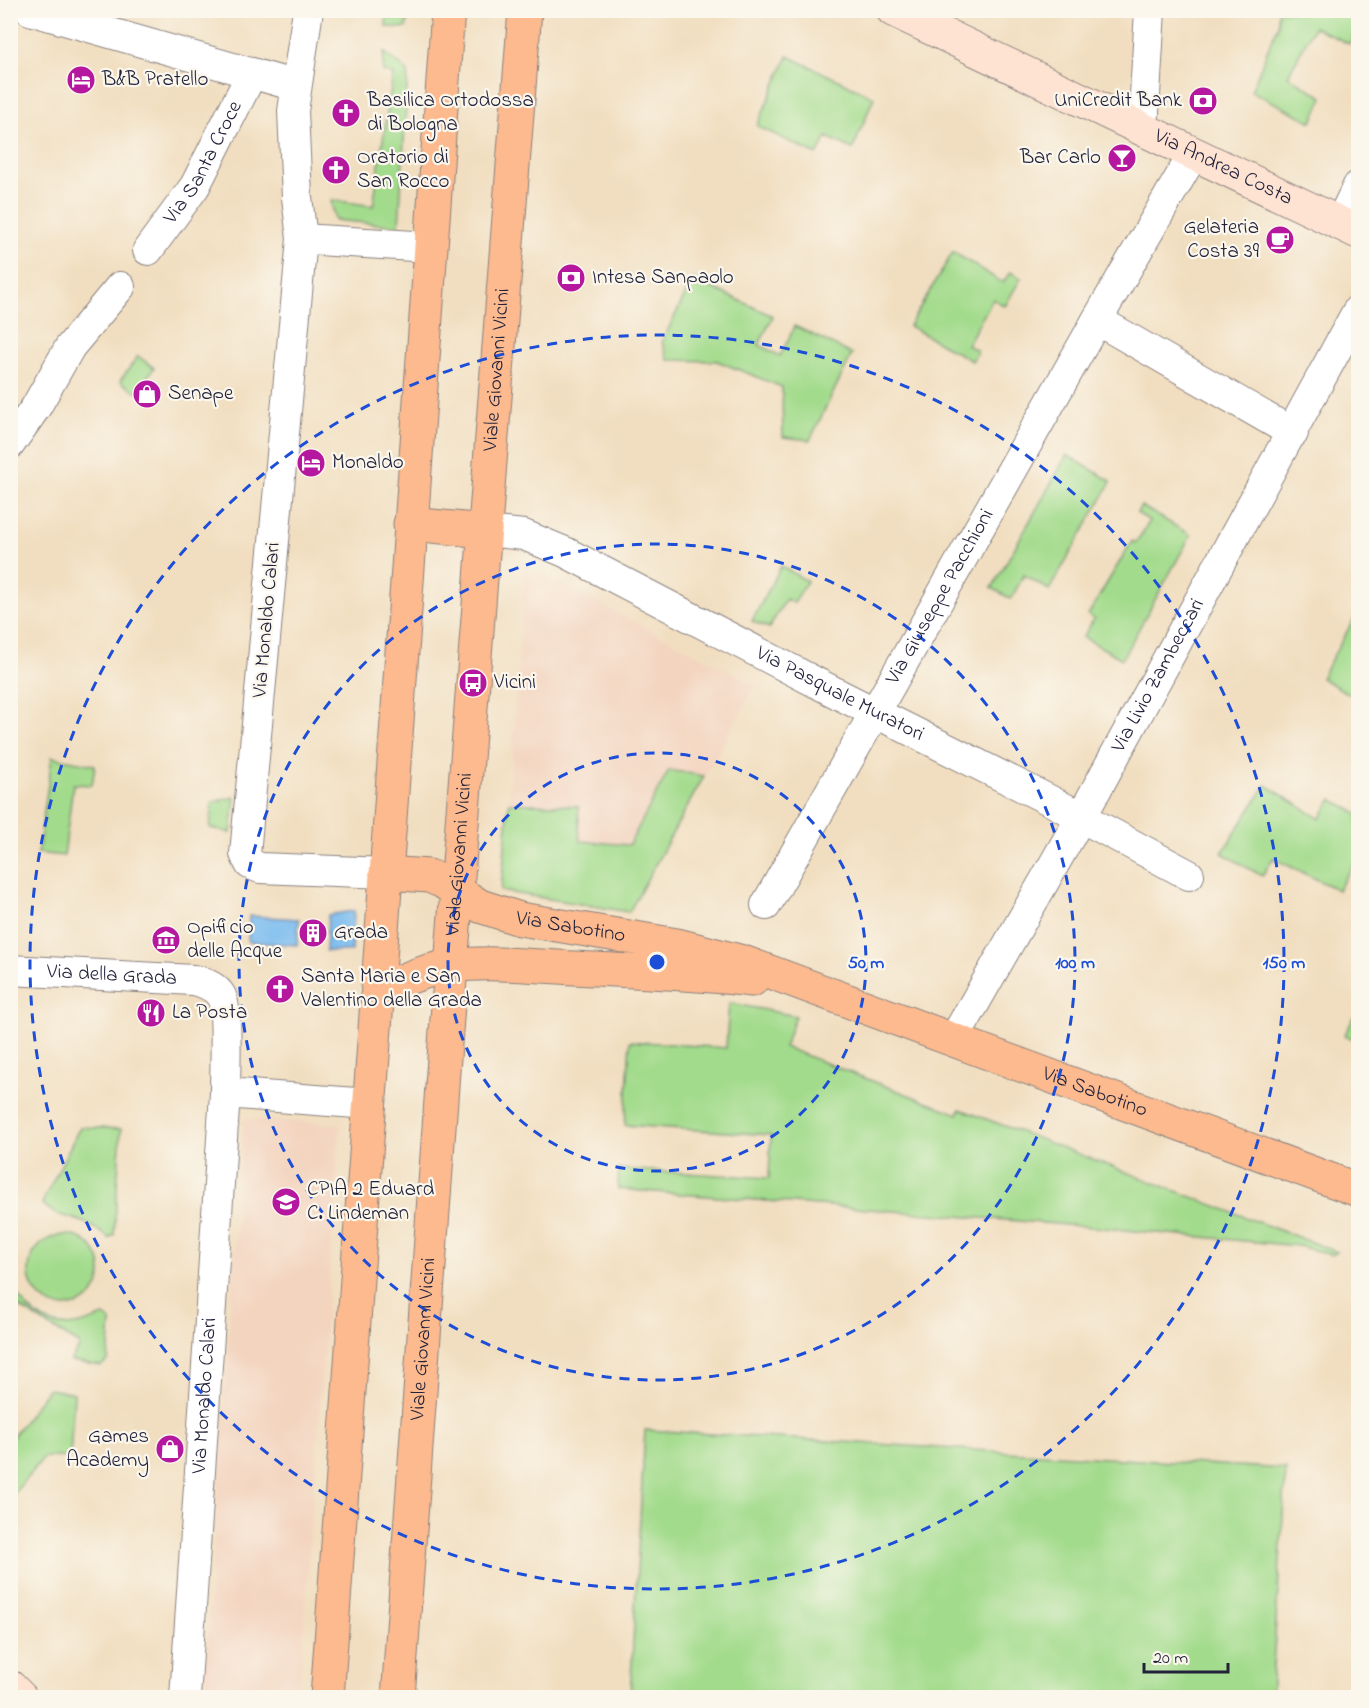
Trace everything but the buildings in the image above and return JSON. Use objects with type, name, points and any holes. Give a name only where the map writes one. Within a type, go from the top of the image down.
[{"type":"main road","points":[[327,1698],[448,10]]},
{"type":"main road","name":"Viale Giovanni Vicini","points":[[398,1698],[451,966],[525,10]]},
{"type":"main road","name":"Via Andrea Costa","points":[[893,10],[1349,227]]},
{"type":"main road","points":[[410,524],[485,531]]},
{"type":"main road","name":"Via Sabotino","points":[[386,873],[429,876],[443,882],[480,906],[502,914],[710,952],[743,962],[1359,1190]]},
{"type":"main road","name":"Via Sabotino","points":[[378,992],[414,976],[451,966],[498,964],[690,974],[765,982],[832,994]]},
{"type":"main road","points":[[10,1687],[21,1698]]},
{"type":"street","points":[[30,10],[296,86]]},
{"type":"street","name":"Via Monaldo Calari","points":[[308,10],[293,111],[295,168],[302,239],[245,854],[250,864],[260,868],[386,873]]},
{"type":"street","points":[[1143,129],[1150,10]]},
{"type":"street","name":"Via Santa Croce","points":[[148,250],[195,186],[252,73]]},
{"type":"street","name":"Via Giuseppe Pacchioni","points":[[765,905],[1194,153]]},
{"type":"street","points":[[1349,227],[1359,186]]},
{"type":"street","points":[[302,239],[430,247]]},
{"type":"street","points":[[10,444],[36,407],[70,347],[120,287]]},
{"type":"street","name":"Via Livio Zambeccari","points":[[954,1039],[1081,818],[1359,310]]},
{"type":"street","points":[[1097,320],[1293,433]]},
{"type":"street","name":"Via Pasquale Muratori","points":[[485,531],[524,535],[565,552],[1189,875]]},
{"type":"street","name":"Via della Grada","points":[[10,970],[193,980],[213,987]]},
{"type":"street","name":"Via Monaldo Calari","points":[[185,1698],[225,1093],[225,1010],[221,995],[213,987]]},
{"type":"street","points":[[225,1093],[369,1104]]},
{"type":"shaded area","points":[[525,565],[756,685],[629,912],[501,891]]},
{"type":"shaded area","points":[[244,1118],[340,1125],[299,1697],[203,1697]]},
{"type":"green space","points":[[387,10],[414,11],[408,14],[406,28],[386,27]]},
{"type":"green space","points":[[1278,11],[1358,11],[1358,26],[1349,44],[1314,27],[1288,76],[1323,97],[1312,122],[1251,91],[1278,25]]},
{"type":"green space","points":[[384,52],[408,71],[399,226],[335,220],[331,200],[373,206],[393,74],[383,72]]},
{"type":"green space","points":[[788,56],[874,97],[853,149],[827,137],[817,155],[757,126]]},
{"type":"green space","points":[[953,252],[1003,283],[1010,272],[1021,278],[1005,306],[993,299],[967,345],[978,351],[972,361],[909,326]]},
{"type":"green space","points":[[693,279],[773,316],[759,345],[780,356],[795,326],[852,354],[810,440],[783,437],[782,387],[717,361],[668,360],[662,342]]},
{"type":"green space","points":[[138,356],[154,368],[136,392],[120,381]]},
{"type":"green space","points":[[1067,455],[1111,481],[1049,590],[1024,575],[1011,599],[992,588]]},
{"type":"green space","points":[[1141,506],[1191,535],[1122,659],[1083,637],[1094,619],[1088,615],[1132,541],[1136,543],[1150,521],[1137,513]]},
{"type":"green space","points":[[781,566],[807,581],[794,603],[786,599],[769,628],[752,621]]},
{"type":"green space","points":[[1358,612],[1358,699],[1321,678]]},
{"type":"green space","points":[[52,757],[95,765],[92,785],[73,784],[64,856],[38,853]]},
{"type":"green space","points":[[669,770],[704,776],[629,912],[501,891],[509,803],[578,806],[580,841],[629,845]]},
{"type":"green space","points":[[1266,785],[1320,819],[1332,799],[1358,814],[1358,857],[1338,890],[1273,858],[1262,876],[1222,853]]},
{"type":"green space","points":[[235,797],[231,833],[210,828],[212,802]]},
{"type":"green space","points":[[729,1003],[796,1016],[784,1047],[958,1114],[960,1109],[1337,1252],[1332,1255],[1299,1246],[1081,1226],[618,1189],[619,1169],[769,1178],[771,1135],[625,1125],[630,1041],[726,1048]]},
{"type":"green space","points":[[1358,1010],[1358,1040],[1344,1036]]},
{"type":"green space","points":[[80,1127],[121,1129],[114,1235],[109,1238],[88,1224],[56,1214],[42,1203]]},
{"type":"green space","points":[[65,1235],[85,1241],[95,1251],[101,1271],[95,1291],[85,1301],[65,1307],[45,1301],[35,1291],[29,1271],[35,1251],[45,1241]]},
{"type":"green space","points":[[10,1280],[20,1299],[44,1320],[65,1326],[104,1316],[111,1321],[108,1360],[101,1366],[70,1361],[79,1348],[79,1344],[11,1302]]},
{"type":"green space","points":[[48,1389],[74,1393],[70,1457],[44,1457],[11,1497],[11,1439]]},
{"type":"green space","points":[[645,1430],[1286,1469],[1271,1697],[630,1697]]},
{"type":"water","points":[[354,911],[352,951],[326,951],[328,915]]},
{"type":"water","points":[[249,916],[299,919],[297,945],[248,942]]},
{"type":"place","name":"B&B Pratello","points":[[81,80]]},
{"type":"place","name":"UniCredit Bank","points":[[1203,101]]},
{"type":"place","name":"Basilica Ortodossa di Bologna","points":[[346,113]]},
{"type":"place","name":"Bar Carlo","points":[[1122,158]]},
{"type":"place","name":"Oratorio di San Rocco","points":[[336,170]]},
{"type":"place","name":"Gelateria Costa 39","points":[[1280,240]]},
{"type":"place","name":"Intesa Sanpaolo","points":[[571,278]]},
{"type":"place","name":"Senape","points":[[147,394]]},
{"type":"place","name":"Monaldo","points":[[311,463]]},
{"type":"place","name":"Vicini","points":[[473,683]]},
{"type":"place","name":"Grada","points":[[313,933]]},
{"type":"place","name":"Opificio delle Acque","points":[[166,940]]},
{"type":"place","name":"Santa Maria e San Valentino della Grada","points":[[280,989]]},
{"type":"place","name":"La Posta","points":[[151,1013]]},
{"type":"place","name":"CPIA 2 Eduard C. Lindeman","points":[[286,1202]]},
{"type":"place","name":"Games Academy","points":[[170,1449]]}]
